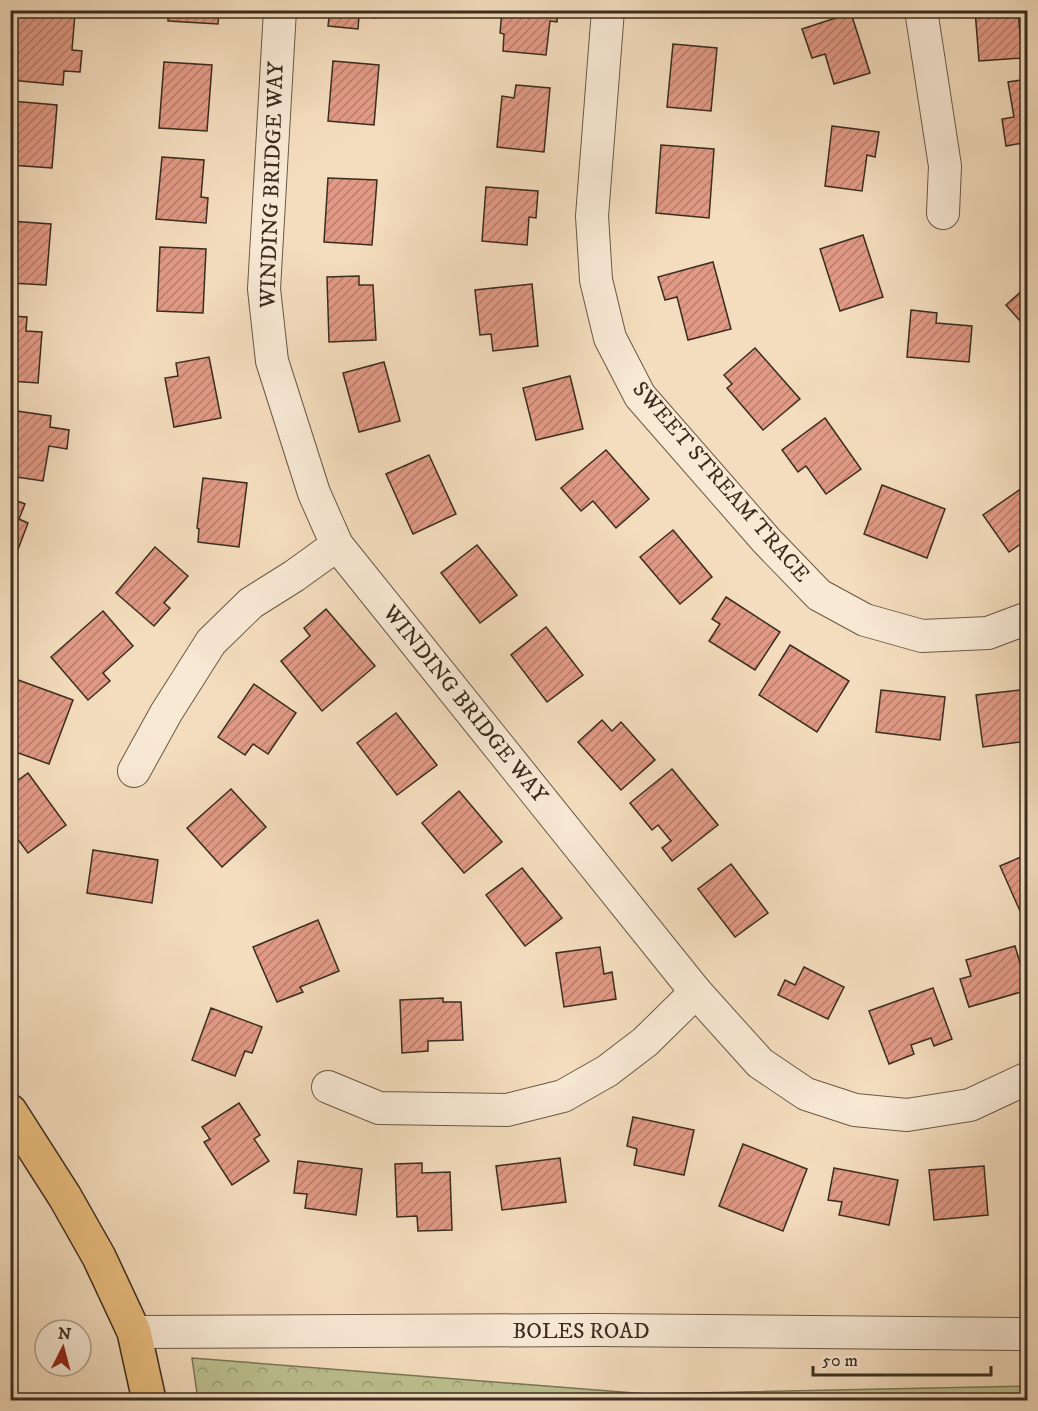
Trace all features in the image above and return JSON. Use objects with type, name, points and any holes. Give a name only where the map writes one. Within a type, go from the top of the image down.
[{"type":"main road","points":[[10,1111],[53,1177],[99,1257],[134,1332],[149,1401]]},
{"type":"street","name":"WINDING BRIDGE WAY","points":[[280,10],[264,289],[272,361],[314,493],[337,545],[696,992],[760,1063],[806,1094],[855,1110],[907,1115],[970,1105],[1028,1078]]},
{"type":"street","name":"SWEET STREAM TRACE","points":[[608,10],[592,216],[596,280],[610,338],[640,396],[766,540],[819,594],[865,620],[921,636],[988,633],[1028,618]]},
{"type":"street","points":[[921,10],[945,166],[943,213]]},
{"type":"street","points":[[134,771],[166,712],[211,642],[251,603],[337,545]]},
{"type":"street","points":[[328,1087],[379,1108],[507,1110],[552,1099],[563,1096],[607,1071],[645,1042],[696,992]]},
{"type":"street","name":"BOLES ROAD","points":[[134,1332],[596,1330],[1028,1334]]},
{"type":"green space","points":[[192,1358],[647,1394],[1027,1386],[1027,1400],[198,1400]]},
{"type":"building","points":[[16,10],[75,13],[72,50],[82,51],[80,72],[64,71],[63,85],[10,80]]},
{"type":"building","points":[[168,10],[219,10],[218,24],[168,21]]},
{"type":"building","points":[[330,10],[377,10],[376,18],[359,16],[358,29],[328,26]]},
{"type":"building","points":[[502,10],[558,10],[557,22],[550,21],[546,55],[503,51],[504,34],[500,33]]},
{"type":"building","points":[[975,10],[1018,10],[1022,58],[979,61]]},
{"type":"building","points":[[851,13],[870,73],[834,84],[825,54],[812,58],[802,29]]},
{"type":"building","points":[[673,44],[717,48],[711,111],[667,107]]},
{"type":"building","points":[[333,61],[379,65],[374,125],[328,121]]},
{"type":"building","points":[[164,62],[212,65],[207,131],[159,128]]},
{"type":"building","points":[[1028,79],[1028,142],[1006,146],[1002,119],[1014,117],[1008,82]]},
{"type":"building","points":[[516,85],[550,88],[544,152],[497,147],[502,96],[514,98]]},
{"type":"building","points":[[11,101],[57,105],[52,168],[10,165]]},
{"type":"building","points":[[832,126],[879,132],[875,157],[867,155],[862,191],[825,186]]},
{"type":"building","points":[[661,145],[714,149],[709,218],[656,213]]},
{"type":"building","points":[[162,157],[204,160],[201,197],[208,198],[206,223],[156,219]]},
{"type":"building","points":[[328,178],[377,180],[372,245],[324,242]]},
{"type":"building","points":[[486,187],[538,191],[536,218],[529,217],[527,245],[482,241]]},
{"type":"building","points":[[10,221],[51,224],[46,285],[10,283]]},
{"type":"building","points":[[863,235],[883,297],[840,311],[820,249]]},
{"type":"building","points":[[160,247],[206,249],[203,313],[157,311]]},
{"type":"building","points":[[713,262],[731,329],[688,340],[677,297],[665,300],[658,277]]},
{"type":"building","points":[[359,276],[359,285],[373,285],[376,340],[329,342],[327,277]]},
{"type":"building","points":[[532,284],[538,346],[493,351],[491,334],[480,335],[475,290]]},
{"type":"building","points":[[1025,288],[1028,291],[1028,330],[1006,305]]},
{"type":"building","points":[[911,310],[937,313],[936,323],[972,326],[969,362],[907,357]]},
{"type":"building","points":[[10,316],[27,317],[26,331],[42,332],[38,383],[10,381]]},
{"type":"building","points":[[755,348],[800,399],[763,430],[727,388],[732,384],[724,375]]},
{"type":"building","points":[[209,357],[221,418],[174,427],[165,378],[178,376],[176,363]]},
{"type":"building","points":[[384,362],[400,421],[359,432],[343,373]]},
{"type":"building","points":[[570,376],[583,429],[536,440],[523,388]]},
{"type":"building","points":[[10,410],[51,416],[50,427],[69,430],[67,449],[49,446],[43,481],[10,476]]},
{"type":"building","points":[[825,418],[861,469],[826,494],[806,466],[798,472],[782,450]]},
{"type":"building","points":[[606,450],[649,499],[616,528],[593,501],[581,511],[561,488]]},
{"type":"building","points":[[429,455],[456,514],[413,534],[386,474]]},
{"type":"building","points":[[203,478],[247,483],[239,547],[198,542],[199,529],[197,528]]},
{"type":"building","points":[[1028,484],[1028,539],[1009,552],[983,515]]},
{"type":"building","points":[[882,485],[945,509],[927,558],[864,534]]},
{"type":"building","points":[[10,498],[25,504],[19,519],[28,523],[11,568]]},
{"type":"building","points":[[673,530],[712,577],[680,604],[640,557]]},
{"type":"building","points":[[477,545],[517,595],[480,623],[441,573]]},
{"type":"building","points":[[155,547],[188,576],[164,603],[170,608],[154,626],[116,593]]},
{"type":"building","points":[[726,597],[780,632],[755,670],[709,641],[720,624],[712,619]]},
{"type":"building","points":[[326,609],[375,666],[322,711],[281,661],[310,636],[304,628]]},
{"type":"building","points":[[103,611],[133,646],[103,673],[110,681],[88,700],[51,657]]},
{"type":"building","points":[[546,627],[583,675],[547,702],[511,655]]},
{"type":"building","points":[[790,645],[849,681],[817,732],[759,695]]},
{"type":"building","points":[[10,677],[73,700],[49,764],[10,750]]},
{"type":"building","points":[[254,684],[296,713],[268,754],[253,744],[245,755],[218,737]]},
{"type":"building","points":[[1028,689],[1028,741],[983,747],[976,695]]},
{"type":"building","points":[[881,690],[945,697],[940,740],[876,732]]},
{"type":"building","points":[[396,713],[437,765],[397,795],[357,743]]},
{"type":"building","points":[[602,720],[612,731],[621,722],[655,760],[621,790],[578,742]]},
{"type":"building","points":[[672,769],[718,825],[672,861],[662,848],[671,841],[658,825],[652,830],[630,803]]},
{"type":"building","points":[[28,773],[66,825],[28,853],[10,829],[10,786]]},
{"type":"building","points":[[231,789],[266,827],[222,867],[187,828]]},
{"type":"building","points":[[459,791],[502,842],[464,873],[422,823]]},
{"type":"building","points":[[93,850],[158,860],[152,903],[87,893]]},
{"type":"building","points":[[1028,854],[1028,929],[1000,866]]},
{"type":"building","points":[[731,864],[768,913],[735,937],[698,889]]},
{"type":"building","points":[[522,868],[562,918],[525,946],[486,895]]},
{"type":"building","points":[[318,920],[339,971],[300,987],[303,992],[277,1002],[253,947]]},
{"type":"building","points":[[1015,946],[1028,990],[969,1007],[960,979],[971,976],[966,960]]},
{"type":"building","points":[[600,947],[604,974],[612,972],[616,999],[564,1007],[556,953]]},
{"type":"building","points":[[804,967],[844,987],[828,1019],[778,995],[785,980],[795,985]]},
{"type":"building","points":[[933,988],[952,1039],[934,1046],[931,1038],[911,1045],[914,1054],[889,1064],[869,1011]]},
{"type":"building","points":[[443,998],[443,1002],[461,1002],[463,1040],[428,1041],[428,1051],[402,1053],[400,1000]]},
{"type":"building","points":[[211,1008],[262,1027],[252,1053],[245,1051],[235,1076],[192,1060]]},
{"type":"building","points":[[239,1103],[260,1135],[254,1139],[269,1161],[232,1185],[204,1142],[210,1139],[202,1127]]},
{"type":"building","points":[[633,1117],[694,1130],[684,1175],[634,1165],[637,1149],[627,1146]]},
{"type":"building","points":[[743,1144],[807,1169],[783,1231],[719,1206]]},
{"type":"building","points":[[560,1158],[566,1202],[502,1210],[496,1166]]},
{"type":"building","points":[[298,1161],[362,1169],[356,1215],[305,1208],[307,1194],[294,1193]]},
{"type":"building","points":[[422,1163],[422,1173],[450,1172],[452,1230],[418,1231],[417,1216],[397,1217],[395,1164]]},
{"type":"building","points":[[984,1166],[988,1215],[934,1220],[929,1170]]},
{"type":"building","points":[[834,1168],[898,1180],[889,1225],[839,1215],[842,1202],[828,1200]]}]
